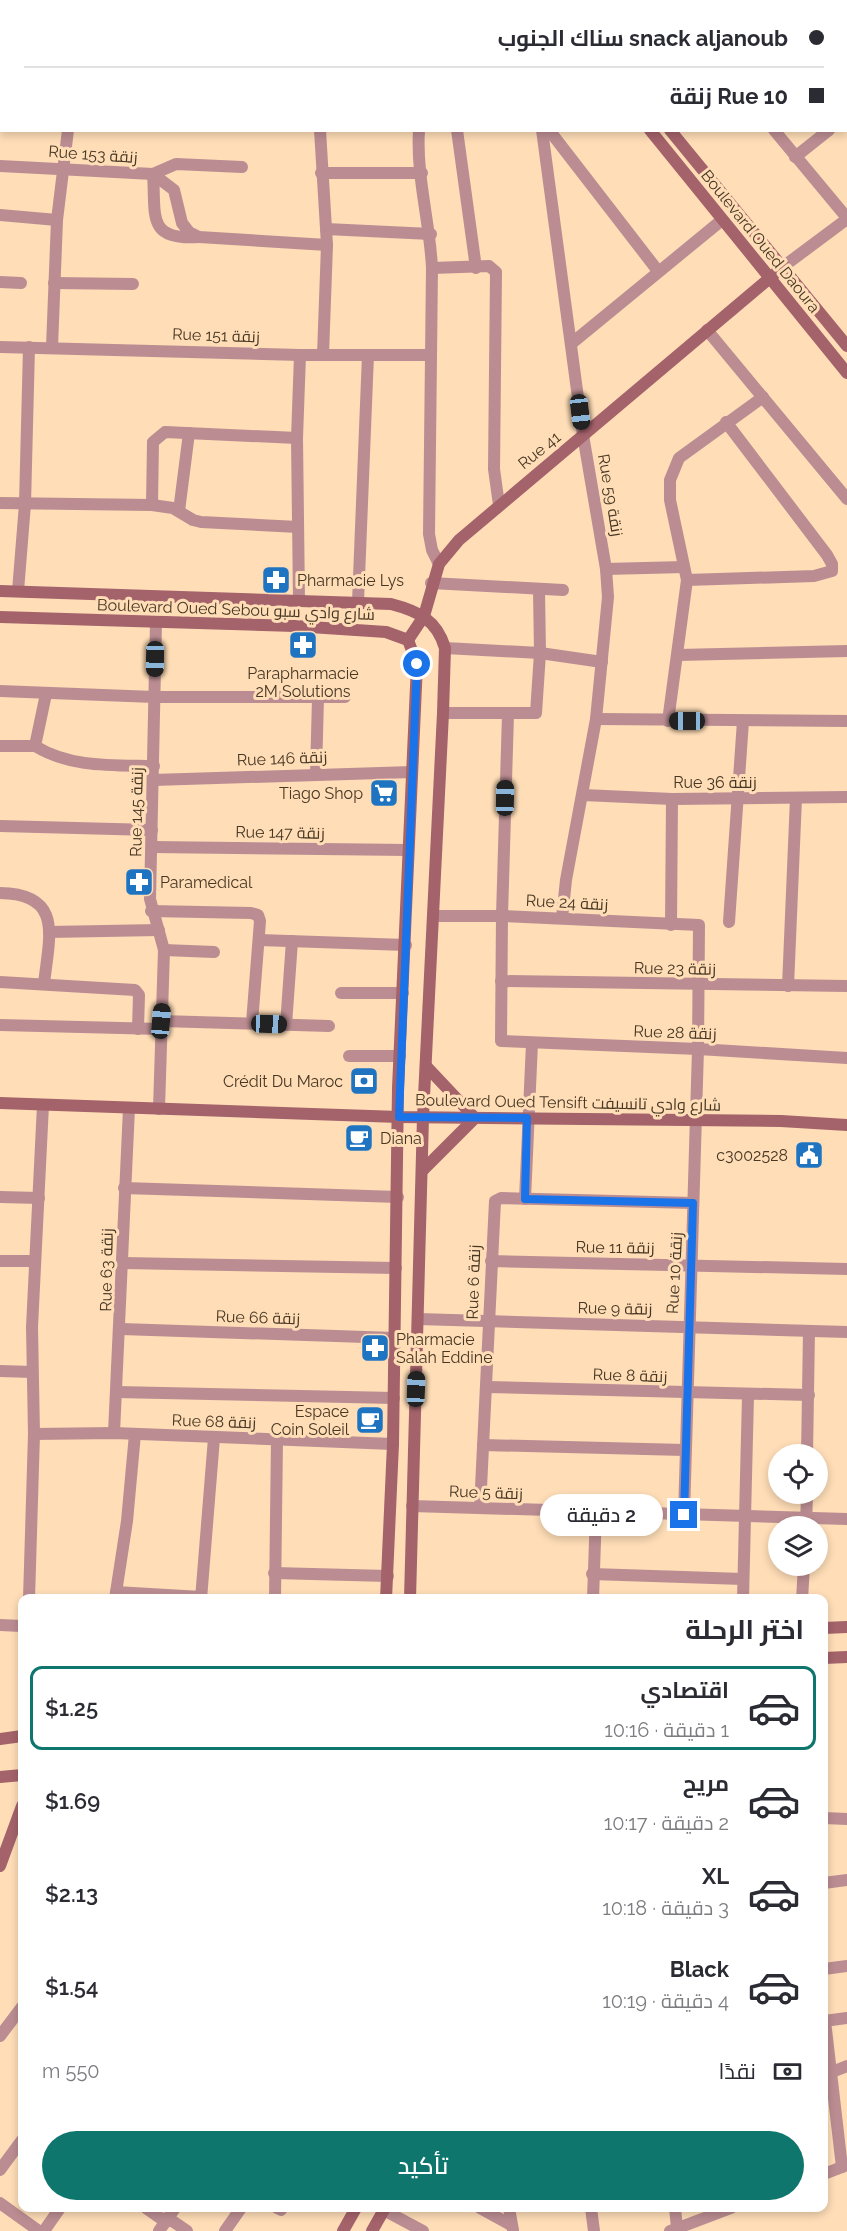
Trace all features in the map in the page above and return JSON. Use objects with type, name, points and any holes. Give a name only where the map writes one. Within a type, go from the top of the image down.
[{"type":"street","points":[[52,347],[57,219],[68,132]]},
{"type":"street","points":[[320,132],[327,245],[323,355]]},
{"type":"street","points":[[419,132],[422,173],[431,234],[432,268],[429,534],[432,550],[439,564]]},
{"type":"street","points":[[457,132],[476,268]]},
{"type":"street","name":"Rue 59 زنقة","points":[[542,132],[583,435],[606,569],[608,597],[596,719],[562,918]]},
{"type":"street","points":[[551,132],[658,271]]},
{"type":"street","name":"Boulevard Oued Daoura","points":[[652,132],[768,278],[847,372]]},
{"type":"street","name":"Boulevard Oued Daoura","points":[[672,132],[847,346]]},
{"type":"street","points":[[776,132],[847,218],[783,266]]},
{"type":"street","points":[[795,157],[826,132]]},
{"type":"street","points":[[242,167],[176,164],[153,174],[157,222],[162,232],[176,239],[199,237],[327,245]]},
{"type":"street","name":"Rue 153 زنقة","points":[[0,166],[153,174],[174,190],[182,223],[189,232],[199,237]]},
{"type":"street","points":[[321,173],[422,173]]},
{"type":"street","points":[[0,215],[57,219]]},
{"type":"street","points":[[572,343],[722,220]]},
{"type":"street","points":[[326,229],[431,234]]},
{"type":"street","points":[[432,268],[489,266],[496,272],[494,468],[500,505]]},
{"type":"street","name":"Rue 41","points":[[408,640],[424,616],[439,564],[459,540],[783,266]]},
{"type":"street","points":[[0,282],[21,283]]},
{"type":"street","points":[[54,283],[133,284]]},
{"type":"street","points":[[707,330],[847,499]]},
{"type":"street","name":"Rue 151 زنقة","points":[[0,347],[300,355],[431,355]]},
{"type":"street","points":[[18,591],[25,504],[29,347]]},
{"type":"street","points":[[299,600],[297,438],[300,355]]},
{"type":"street","points":[[358,602],[368,355]]},
{"type":"street","points":[[668,721],[687,580],[670,500],[672,469],[679,458],[763,397]]},
{"type":"street","points":[[687,580],[814,576],[832,570],[832,564],[827,555],[726,423]]},
{"type":"street","points":[[152,506],[153,442],[165,432],[297,438]]},
{"type":"street","points":[[179,511],[189,433]]},
{"type":"street","points":[[0,503],[152,506],[173,508],[201,522],[298,527]]},
{"type":"street","points":[[606,569],[684,567]]},
{"type":"street","points":[[432,583],[563,590]]},
{"type":"street","points":[[443,713],[536,713],[540,652],[539,590]]},
{"type":"street","name":"Boulevard Oued Sebou شارع وادي سبو","points":[[0,591],[392,604],[424,616]]},
{"type":"street","points":[[410,1594],[423,1117],[445,648],[435,626],[424,616]]},
{"type":"street","name":"Boulevard Oued Sebou شارع وادي سبو","points":[[0,617],[296,626],[386,632],[408,640]]},
{"type":"street","name":"Rue 145 زنقة","points":[[156,622],[151,911],[164,950],[159,1109]]},
{"type":"street","points":[[386,1594],[393,1444],[400,1056],[417,664],[408,640]]},
{"type":"street","points":[[445,648],[540,652],[602,662]]},
{"type":"street","points":[[678,655],[847,651]]},
{"type":"street","points":[[0,692],[154,697],[345,697]]},
{"type":"street","points":[[35,746],[46,694]]},
{"type":"street","points":[[316,773],[318,698]]},
{"type":"street","points":[[501,981],[508,714]]},
{"type":"street","points":[[596,719],[847,721]]},
{"type":"street","points":[[729,922],[743,721]]},
{"type":"street","points":[[0,746],[35,746],[64,760],[94,764],[154,766]]},
{"type":"street","name":"Rue 146 زنقة","points":[[153,780],[316,773],[412,772]]},
{"type":"street","name":"Rue 36 زنقة","points":[[583,795],[672,799],[847,797]]},
{"type":"street","points":[[788,986],[796,798]]},
{"type":"street","points":[[671,925],[672,799]]},
{"type":"street","points":[[0,826],[152,830]]},
{"type":"street","name":"Rue 147 زنقة","points":[[152,847],[408,850]]},
{"type":"street","points":[[0,893],[14,893],[38,901],[46,910],[49,932],[44,984]]},
{"type":"street","points":[[151,911],[258,915],[259,940],[252,1023]]},
{"type":"street","name":"Rue 24 زنقة","points":[[433,916],[562,918],[699,925]]},
{"type":"street","name":"Rue 10 زنقة","points":[[684,1515],[684,1450],[700,985],[699,925]]},
{"type":"street","points":[[49,932],[159,930]]},
{"type":"street","points":[[259,940],[406,945]]},
{"type":"street","points":[[286,1024],[292,941]]},
{"type":"street","points":[[164,950],[214,952]]},
{"type":"street","name":"Rue 23 زنقة","points":[[501,981],[847,986]]},
{"type":"street","name":"Rue 28 زنقة","points":[[501,981],[501,1041],[698,1048],[847,1058]]},
{"type":"street","points":[[0,982],[135,990],[139,995],[138,1029]]},
{"type":"street","points":[[341,993],[403,993]]},
{"type":"street","points":[[0,1025],[138,1029],[161,1025],[252,1023],[328,1026]]},
{"type":"street","points":[[532,1043],[525,1199],[693,1203]]},
{"type":"street","points":[[349,1056],[400,1056]]},
{"type":"street","points":[[422,1171],[475,1118],[426,1066]]},
{"type":"street","name":"Boulevard Oued Tensift شارع وادي تانسيفت","points":[[0,1103],[399,1117],[696,1120],[847,1125]]},
{"type":"street","points":[[29,1594],[34,1434],[32,1372],[35,1261],[43,1105]]},
{"type":"street","name":"Rue 63 زنقة","points":[[114,1433],[121,1329],[124,1188],[129,1108]]},
{"type":"street","points":[[124,1188],[398,1197]]},
{"type":"street","points":[[0,1197],[39,1198]]},
{"type":"street","name":"Rue 6 زنقة","points":[[480,1508],[495,1201],[501,1198],[525,1199]]},
{"type":"street","points":[[0,1261],[35,1261]]},
{"type":"street","name":"Rue 11 زنقة","points":[[491,1261],[847,1269]]},
{"type":"street","points":[[123,1263],[396,1268]]},
{"type":"street","name":"Rue 9 زنقة","points":[[418,1319],[847,1332]]},
{"type":"street","name":"Rue 66 زنقة","points":[[121,1329],[395,1338]]},
{"type":"street","points":[[807,1444],[809,1331]]},
{"type":"street","points":[[0,1371],[32,1372]]},
{"type":"street","name":"Rue 8 زنقة","points":[[486,1387],[748,1396],[808,1395]]},
{"type":"street","points":[[116,1392],[394,1398]]},
{"type":"street","points":[[743,1594],[748,1396]]},
{"type":"street","name":"Rue 68 زنقة","points":[[34,1434],[114,1433],[393,1444]]},
{"type":"street","points":[[116,1594],[127,1521],[135,1434]]},
{"type":"street","points":[[201,1594],[214,1438]]},
{"type":"street","points":[[275,1594],[277,1439]]},
{"type":"street","points":[[483,1444],[684,1450]]},
{"type":"street","name":"Rue 5 زنقة","points":[[412,1506],[768,1518]]},
{"type":"street","points":[[593,1594],[596,1512]]},
{"type":"street","name":"Rue 5 زنقة","points":[[828,1520],[847,1519]]},
{"type":"street","points":[[274,1573],[388,1576]]},
{"type":"street","points":[[592,1574],[743,1580]]},
{"type":"street","points":[[802,1594],[803,1576]]},
{"type":"street","points":[[0,1625],[18,1626]]},
{"type":"street","points":[[828,1628],[847,1627]]},
{"type":"street","points":[[828,1658],[847,1657]]},
{"type":"street","points":[[0,1739],[18,1737]]},
{"type":"street","points":[[0,1777],[18,1775]]},
{"type":"street","points":[[0,1866],[18,1817]]},
{"type":"street","points":[[828,1818],[847,1819]]},
{"type":"street","points":[[828,1882],[847,1880]]},
{"type":"street","points":[[828,1969],[847,1966]]},
{"type":"street","points":[[0,2036],[18,2012]]},
{"type":"street","points":[[828,2020],[847,2018]]},
{"type":"street","points":[[828,2046],[844,2166],[828,2172]]},
{"type":"street","points":[[832,2072],[847,2066]]},
{"type":"street","points":[[0,2170],[18,2145]]},
{"type":"street","points":[[0,2203],[42,2231],[57,2212]]},
{"type":"street","points":[[154,2212],[187,2231]]},
{"type":"street","points":[[225,2231],[235,2212]]},
{"type":"street","points":[[343,2231],[354,2212]]},
{"type":"street","points":[[372,2231],[382,2212]]},
{"type":"street","points":[[388,2212],[423,2231]]},
{"type":"street","points":[[486,2212],[512,2228]]},
{"type":"street","points":[[510,2212],[512,2228]]},
{"type":"street","points":[[592,2212],[594,2231]]},
{"type":"street","points":[[675,2212],[673,2230],[720,2212]]},
{"type":"place","name":"Pharmacie Lys","points":[[276,580]]},
{"type":"place","name":"Parapharmacie 2M Solutions","points":[[303,645]]},
{"type":"place","name":"Tiago Shop","points":[[384,793]]},
{"type":"place","name":"Paramedical","points":[[139,882]]},
{"type":"place","name":"Crédit Du Maroc","points":[[364,1081]]},
{"type":"place","name":"Diana","points":[[359,1138]]},
{"type":"place","name":"c3002528","points":[[809,1155]]},
{"type":"place","name":"Pharmacie Salah Eddine","points":[[375,1348]]},
{"type":"place","name":"Espace Coin Soleil","points":[[370,1420]]},
{"type":"route","points":[[417,664],[398,1088],[399,1117],[527,1118],[525,1199],[693,1203],[684,1450],[684,1515]]}]
